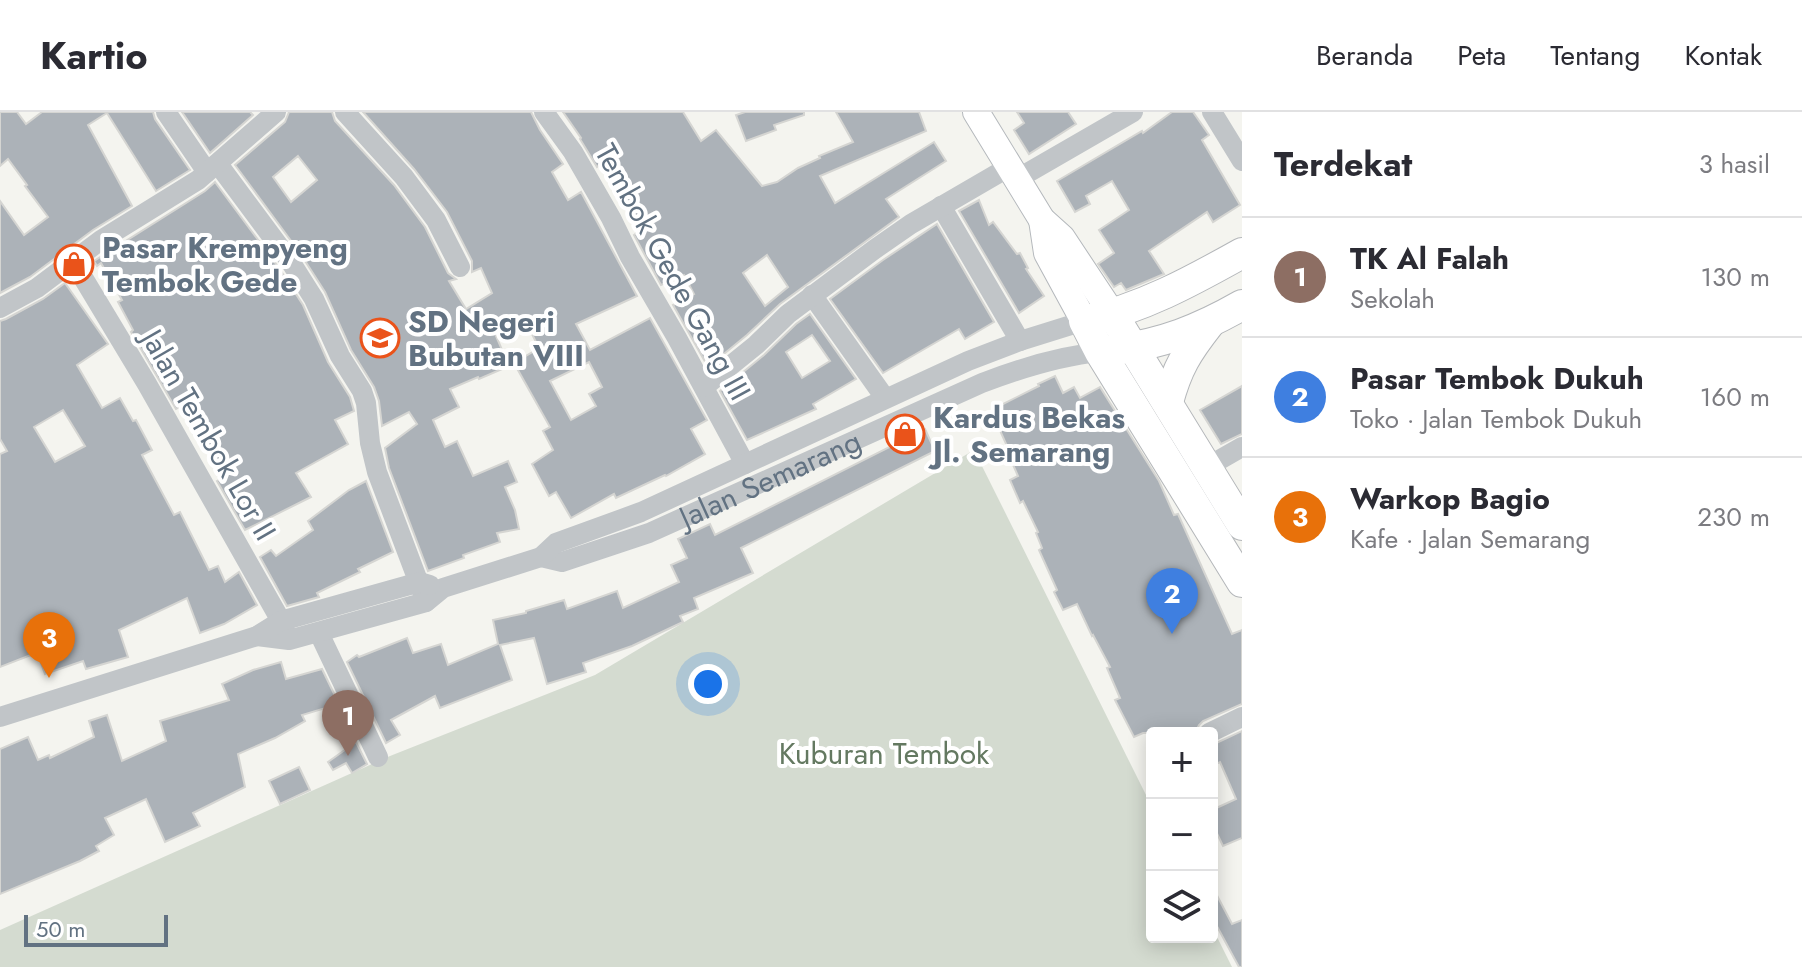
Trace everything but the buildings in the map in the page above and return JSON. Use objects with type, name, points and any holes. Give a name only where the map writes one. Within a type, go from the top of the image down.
[{"type":"highway","points":[[1098,318],[1153,300],[1242,253]]},
{"type":"highway","points":[[1168,402],[1182,362],[1211,323],[1242,305]]},
{"type":"highway","points":[[1098,318],[1133,348],[1242,525]]},
{"type":"highway","points":[[1098,318],[1100,352],[1242,582]]},
{"type":"highway","name":"Jalan Semarang","points":[[1100,352],[1133,348],[1211,323]]},
{"type":"main road","points":[[976,112],[1042,220],[1062,238],[1098,318]]},
{"type":"street","points":[[166,112],[290,261],[314,299],[340,356],[362,391],[377,472],[423,592]]},
{"type":"street","points":[[3,300],[37,288],[115,232],[173,196],[213,168],[276,112]]},
{"type":"street","points":[[345,112],[404,177],[436,220],[460,267]]},
{"type":"street","name":"Tembok Gede Gang III","points":[[544,112],[573,152],[611,218],[745,464]]},
{"type":"street","points":[[704,387],[812,295],[911,224],[941,206],[1133,112]]},
{"type":"street","points":[[1212,112],[1242,161]]},
{"type":"street","points":[[941,206],[1020,341]]},
{"type":"street","name":"Jalan Tembok Lor II","points":[[73,261],[147,384],[285,631]]},
{"type":"street","points":[[812,295],[885,398]]},
{"type":"street","name":"Jalan Semarang","points":[[423,592],[541,557],[556,543],[641,512],[968,361],[1020,341],[1098,318]]},
{"type":"street","name":"Jalan Semarang","points":[[541,557],[562,562],[649,533],[982,383],[1056,359],[1100,352]]},
{"type":"street","points":[[1207,467],[1242,447]]},
{"type":"street","points":[[0,717],[257,636],[423,592]]},
{"type":"street","points":[[285,631],[319,633],[423,592]]},
{"type":"street","points":[[319,633],[378,757]]},
{"type":"street","points":[[1218,729],[1242,717]]},
{"type":"green space","name":"Kuburan Tembok","points":[[974,450],[1146,795],[1146,943],[1218,943],[1218,939],[1232,967],[0,967],[0,930],[390,756],[595,675]]},
{"type":"place","name":"Pasar Krempyeng Tembok Gede","points":[[74,264]]},
{"type":"place","name":"SD Negeri Bubutan VIII","points":[[380,338]]},
{"type":"place","name":"Kardus Bekas Jl. Semarang","points":[[905,434]]},
{"type":"place","name":"Pasar Tembok Dukuh","points":[[1172,634]]},
{"type":"place","name":"Warkop Bagio","points":[[49,678]]},
{"type":"place","name":"TK Al Falah","points":[[348,756]]}]
